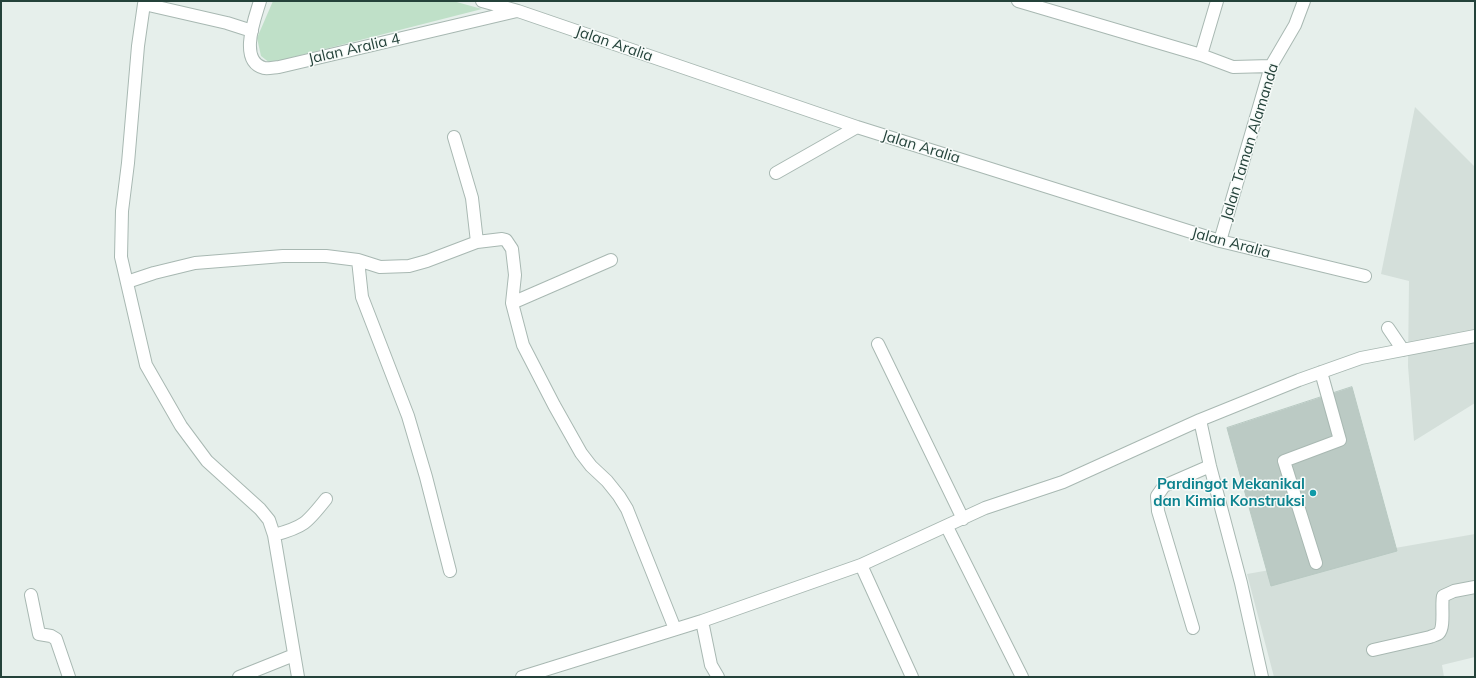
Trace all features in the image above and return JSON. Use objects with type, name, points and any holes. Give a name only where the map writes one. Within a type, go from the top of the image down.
[{"type":"street","name":"Jalan Aralia 4","points":[[260,1],[249,45],[250,55],[256,64],[265,68],[279,67],[518,11]]},
{"type":"street","name":"Jalan Aralia","points":[[482,1],[518,11],[856,127],[1220,241],[1365,276]]},
{"type":"street","points":[[1018,1],[1035,4],[1201,55],[1234,67],[1271,66]]},
{"type":"street","points":[[1201,55],[1217,1]]},
{"type":"street","name":"Jalan Taman Alamanda","points":[[1220,241],[1271,66],[1296,25],[1304,1]]},
{"type":"street","points":[[252,32],[227,23],[144,4],[138,46],[128,163],[122,211],[121,257],[146,365],[181,426],[207,461],[260,509],[269,520],[274,535],[298,677]]},
{"type":"street","points":[[776,173],[856,127]]},
{"type":"street","points":[[454,137],[472,198],[477,242]]},
{"type":"street","points":[[127,282],[154,273],[195,263],[283,256],[326,256],[358,260],[380,267],[409,266],[427,262],[477,242],[502,239],[506,240],[512,249],[515,276],[512,303],[523,345],[581,453],[619,496],[626,509],[675,629]]},
{"type":"street","points":[[358,260],[362,297],[408,416],[426,476],[450,571]]},
{"type":"street","points":[[512,303],[611,260]]},
{"type":"street","points":[[1388,328],[1403,350]]},
{"type":"street","points":[[522,677],[702,621],[861,565],[948,527],[985,508],[1063,482],[1200,420],[1298,380],[1361,358],[1475,336]]},
{"type":"street","points":[[878,344],[963,519]]},
{"type":"street","points":[[1316,563],[1284,460],[1340,440],[1321,372]]},
{"type":"street","points":[[1200,420],[1210,466],[1241,583],[1262,677]]},
{"type":"street","points":[[1192,628],[1158,511],[1157,496],[1164,486],[1210,466]]},
{"type":"street","points":[[274,535],[301,526],[326,499]]},
{"type":"street","points":[[948,527],[1022,677]]},
{"type":"street","points":[[861,565],[912,677]]},
{"type":"street","points":[[1373,650],[1439,634],[1443,626],[1441,604],[1443,596],[1454,591],[1475,587]]},
{"type":"street","points":[[30,595],[39,634],[52,636],[56,639],[68,677]]},
{"type":"street","points":[[702,621],[711,665],[718,677]]},
{"type":"street","points":[[239,677],[294,655]]},
{"type":"shaded area","points":[[1415,107],[1475,167],[1475,403],[1414,441],[1408,366],[1409,281],[1381,274]]},
{"type":"shaded area","points":[[1475,534],[1475,657],[1442,665],[1444,677],[1274,677],[1247,574]]},
{"type":"green space","points":[[273,1],[453,1],[482,9],[270,63],[261,56],[257,38]]},
{"type":"building","name":"Pardingot Mekanikal dan Kimia Konstruksi","points":[[1352,387],[1397,551],[1271,586],[1227,428]]},
{"type":"place","name":"Pardingot Mekanikal dan Kimia Konstruksi","points":[[1313,493]]}]
